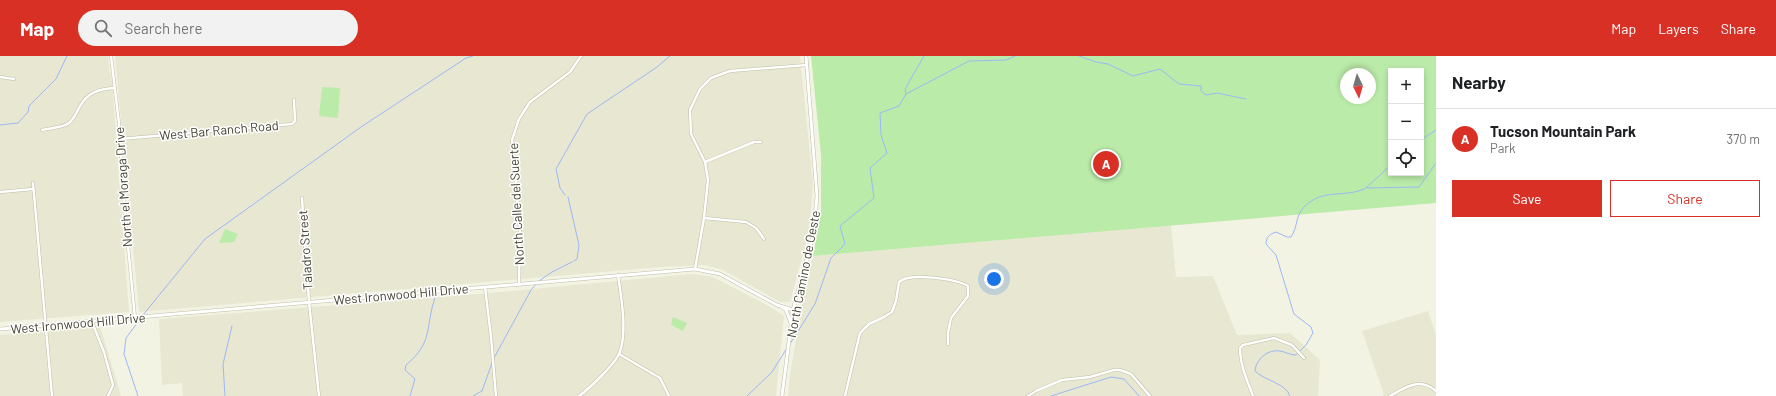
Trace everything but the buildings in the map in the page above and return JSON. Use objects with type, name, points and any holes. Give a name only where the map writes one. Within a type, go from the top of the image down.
[{"type":"street","name":"North el Moraga Drive","points":[[111,56],[120,139],[123,194],[135,318]]},
{"type":"street","name":"North Calle del Suerte","points":[[519,284],[520,230],[512,140],[519,119],[530,102],[570,72],[581,56]]},
{"type":"street","name":"North Camino de Oeste","points":[[782,396],[794,310],[813,236],[817,196],[806,56]]},
{"type":"street","points":[[695,269],[704,218],[708,180],[704,162],[691,134],[690,110],[700,89],[711,78],[730,71],[807,65]]},
{"type":"street","points":[[0,77],[14,79]]},
{"type":"street","points":[[42,130],[68,124],[75,116],[82,103],[90,95],[100,89],[115,88]]},
{"type":"street","name":"West Bar Ranch Road","points":[[120,139],[292,124],[295,121],[294,100]]},
{"type":"street","points":[[704,162],[754,142],[761,142]]},
{"type":"street","points":[[33,183],[52,396]]},
{"type":"street","points":[[0,192],[33,189]]},
{"type":"street","name":"Taladro Street","points":[[302,198],[309,302],[318,396]]},
{"type":"street","points":[[704,218],[746,222],[756,228],[764,239]]},
{"type":"street","name":"West Ironwood Hill Drive","points":[[0,330],[695,269],[720,274],[781,306],[794,310]]},
{"type":"street","points":[[579,396],[591,387],[619,354],[623,332],[623,309],[618,275]]},
{"type":"street","points":[[845,396],[860,333],[869,324],[892,312],[896,301],[898,287],[902,280],[908,277],[939,278],[968,286],[968,296],[954,312],[949,325],[948,344]]},
{"type":"street","points":[[484,287],[491,337],[496,396]]},
{"type":"street","points":[[781,306],[786,310],[792,324]]},
{"type":"street","points":[[92,322],[104,352],[113,385],[108,396]]},
{"type":"street","points":[[1253,396],[1244,373],[1240,351],[1240,348],[1243,345],[1274,338],[1292,345],[1304,358]]},
{"type":"street","points":[[619,354],[660,378],[669,396]]},
{"type":"street","points":[[1028,396],[1062,380],[1090,377],[1114,370],[1120,370],[1131,374],[1150,396]]},
{"type":"street","points":[[1390,396],[1408,385],[1421,384],[1431,387],[1436,391]]},
{"type":"shaded area","points":[[0,56],[108,56],[109,70],[112,81],[129,312],[0,322]]},
{"type":"shaded area","points":[[115,56],[800,56],[813,184],[809,232],[790,302],[780,302],[723,270],[704,265],[660,267],[139,312]]},
{"type":"shaded area","points":[[1171,225],[1176,277],[1213,276],[1237,335],[1290,333],[1320,360],[1318,396],[788,396],[790,375],[804,293],[813,256]]},
{"type":"shaded area","points":[[691,274],[713,277],[765,304],[784,316],[776,396],[183,396],[182,383],[162,385],[159,319],[490,293]]},
{"type":"shaded area","points":[[1428,311],[1436,335],[1436,396],[1383,396],[1384,394],[1362,331]]},
{"type":"shaded area","points":[[100,326],[121,396],[0,396],[0,335]]},
{"type":"green space","points":[[811,56],[1436,56],[1436,203],[813,256],[821,213],[821,155]]},
{"type":"green space","points":[[322,87],[340,88],[338,118],[319,116]]},
{"type":"green space","points":[[225,229],[238,234],[234,242],[219,243]]},
{"type":"green space","points":[[673,317],[687,323],[683,331],[671,325]]},
{"type":"waterway","points":[[0,125],[18,123],[28,112],[29,106],[56,79],[67,56]]},
{"type":"waterway","points":[[143,315],[205,239],[361,127],[466,58],[473,56]]},
{"type":"waterway","points":[[565,195],[560,188],[556,169],[587,114],[657,67],[670,56]]},
{"type":"waterway","points":[[790,344],[815,304],[831,258],[845,244],[840,226],[874,198],[870,168],[887,153],[881,135],[880,113],[899,106],[906,94],[905,89],[924,56]]},
{"type":"waterway","points":[[906,94],[969,61],[1006,60],[1015,56]]},
{"type":"waterway","points":[[1079,56],[1096,62],[1108,64],[1133,76],[1160,69],[1179,84],[1201,86],[1201,91],[1206,95],[1217,93],[1246,99]]},
{"type":"waterway","points":[[1424,138],[1436,130]]},
{"type":"waterway","points":[[1367,188],[1419,187],[1436,163]]},
{"type":"waterway","points":[[1290,396],[1288,392],[1280,385],[1255,371],[1256,367],[1260,359],[1267,353],[1280,351],[1296,355],[1306,345],[1313,333],[1311,327],[1294,314],[1276,255],[1266,244],[1267,239],[1270,235],[1276,232],[1287,237],[1291,237],[1301,210],[1311,201],[1326,195],[1356,192],[1364,189],[1388,168]]},
{"type":"waterway","points":[[568,197],[579,245],[577,259],[574,261]]},
{"type":"waterway","points":[[539,281],[552,272],[572,262]]},
{"type":"waterway","points":[[494,358],[531,290],[537,283]]},
{"type":"waterway","points":[[410,396],[415,379],[405,370],[406,365],[415,357],[425,341],[435,298]]},
{"type":"waterway","points":[[138,396],[124,354],[126,338],[141,318]]},
{"type":"waterway","points":[[225,396],[223,364],[232,326]]},
{"type":"waterway","points":[[747,396],[772,372],[787,348]]},
{"type":"waterway","points":[[473,396],[482,391],[492,363]]},
{"type":"waterway","points":[[1051,396],[1111,377],[1124,379],[1139,396]]},
{"type":"place","name":"Tucson Mountain Park","points":[[1106,164]]}]
